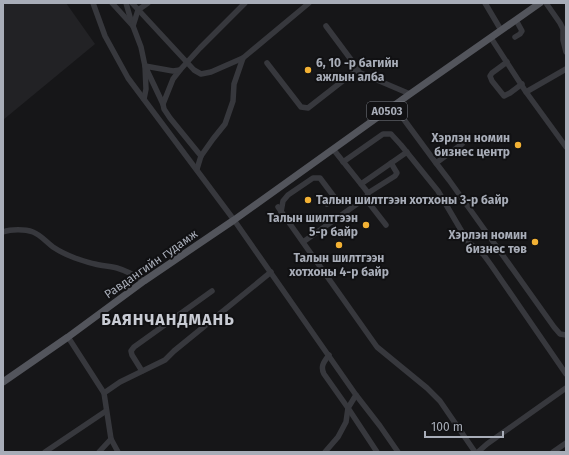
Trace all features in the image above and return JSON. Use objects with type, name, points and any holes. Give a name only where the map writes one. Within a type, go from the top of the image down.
[{"type":"main road","name":"A0503","points":[[234,220],[540,3]]},
{"type":"main road","name":"Равдангийн гудамж","points":[[3,382],[68,337],[144,281],[234,220]]},
{"type":"street","points":[[93,3],[105,36],[128,78],[234,220],[356,395],[398,452]]},
{"type":"street","points":[[112,3],[133,26]]},
{"type":"street","points":[[126,3],[141,47],[145,66],[146,89],[144,98]]},
{"type":"street","points":[[132,3],[194,70],[201,74],[212,72],[243,58],[309,3]]},
{"type":"street","points":[[133,26],[138,10],[148,3]]},
{"type":"street","points":[[163,104],[173,79],[180,70],[244,3]]},
{"type":"street","points":[[485,3],[501,30]]},
{"type":"street","points":[[546,3],[563,29],[563,40],[566,52]]},
{"type":"street","points":[[515,37],[522,31],[516,20]]},
{"type":"street","points":[[326,26],[358,70],[356,71]]},
{"type":"street","points":[[491,38],[526,92],[566,147]]},
{"type":"street","points":[[197,169],[201,156],[225,124],[233,101],[234,84],[243,58]]},
{"type":"street","points":[[507,62],[492,73],[490,76],[492,81],[504,96],[510,94],[522,84]]},
{"type":"street","points":[[267,63],[301,107],[308,108],[356,71]]},
{"type":"street","points":[[145,66],[173,71],[180,70]]},
{"type":"street","points":[[145,66],[164,109],[201,156]]},
{"type":"street","points":[[526,92],[566,69]]},
{"type":"street","points":[[356,71],[410,94]]},
{"type":"street","points":[[394,106],[554,327],[560,334],[566,335]]},
{"type":"street","points":[[343,162],[383,134],[391,134],[438,191],[468,242],[491,264],[566,374]]},
{"type":"street","points":[[436,163],[462,144]]},
{"type":"street","points":[[333,149],[361,184],[366,196],[386,225]]},
{"type":"street","points":[[361,184],[407,152]]},
{"type":"street","points":[[303,242],[395,176],[397,173],[391,163]]},
{"type":"street","points":[[327,204],[335,198],[320,178],[313,178],[288,195],[283,200],[279,209],[377,347],[427,388],[440,401],[477,452],[566,388]]},
{"type":"street","points":[[3,232],[24,230],[33,232],[42,237],[51,246],[75,258],[94,264],[118,268],[131,273],[144,281]]},
{"type":"street","points":[[104,393],[120,382],[165,360],[271,272]]},
{"type":"street","points":[[142,371],[132,355],[131,351],[134,347],[212,292]]},
{"type":"street","points":[[68,337],[104,393],[111,439],[118,452]]},
{"type":"street","points":[[329,356],[322,365],[324,374],[377,452]]},
{"type":"street","points":[[325,452],[338,438],[346,422],[348,408],[356,395]]},
{"type":"street","points":[[45,452],[106,411]]},
{"type":"street","points":[[99,452],[111,439]]},
{"type":"street","points":[[553,452],[566,443]]},
{"type":"shaded area","points":[[3,3],[66,3],[95,44],[3,120]]},
{"type":"place","name":"6, 10 -р багийн ажлын алба","points":[[308,70]]},
{"type":"place","name":"Хэрлэн номин бизнес центр","points":[[518,145]]},
{"type":"place","name":"Талын шилтгээн хотхоны 3-р байр","points":[[308,200]]},
{"type":"place","name":"Талын шилтгээн 5-р байр","points":[[366,225]]},
{"type":"place","name":"Хэрлэн номин бизнес төв","points":[[535,242]]},
{"type":"place","name":"Талын шилтгээн хотхоны 4-р байр","points":[[339,245]]},
{"type":"district","name":"БАЯНЧАНДМАНЬ","points":[[168,319]]}]
